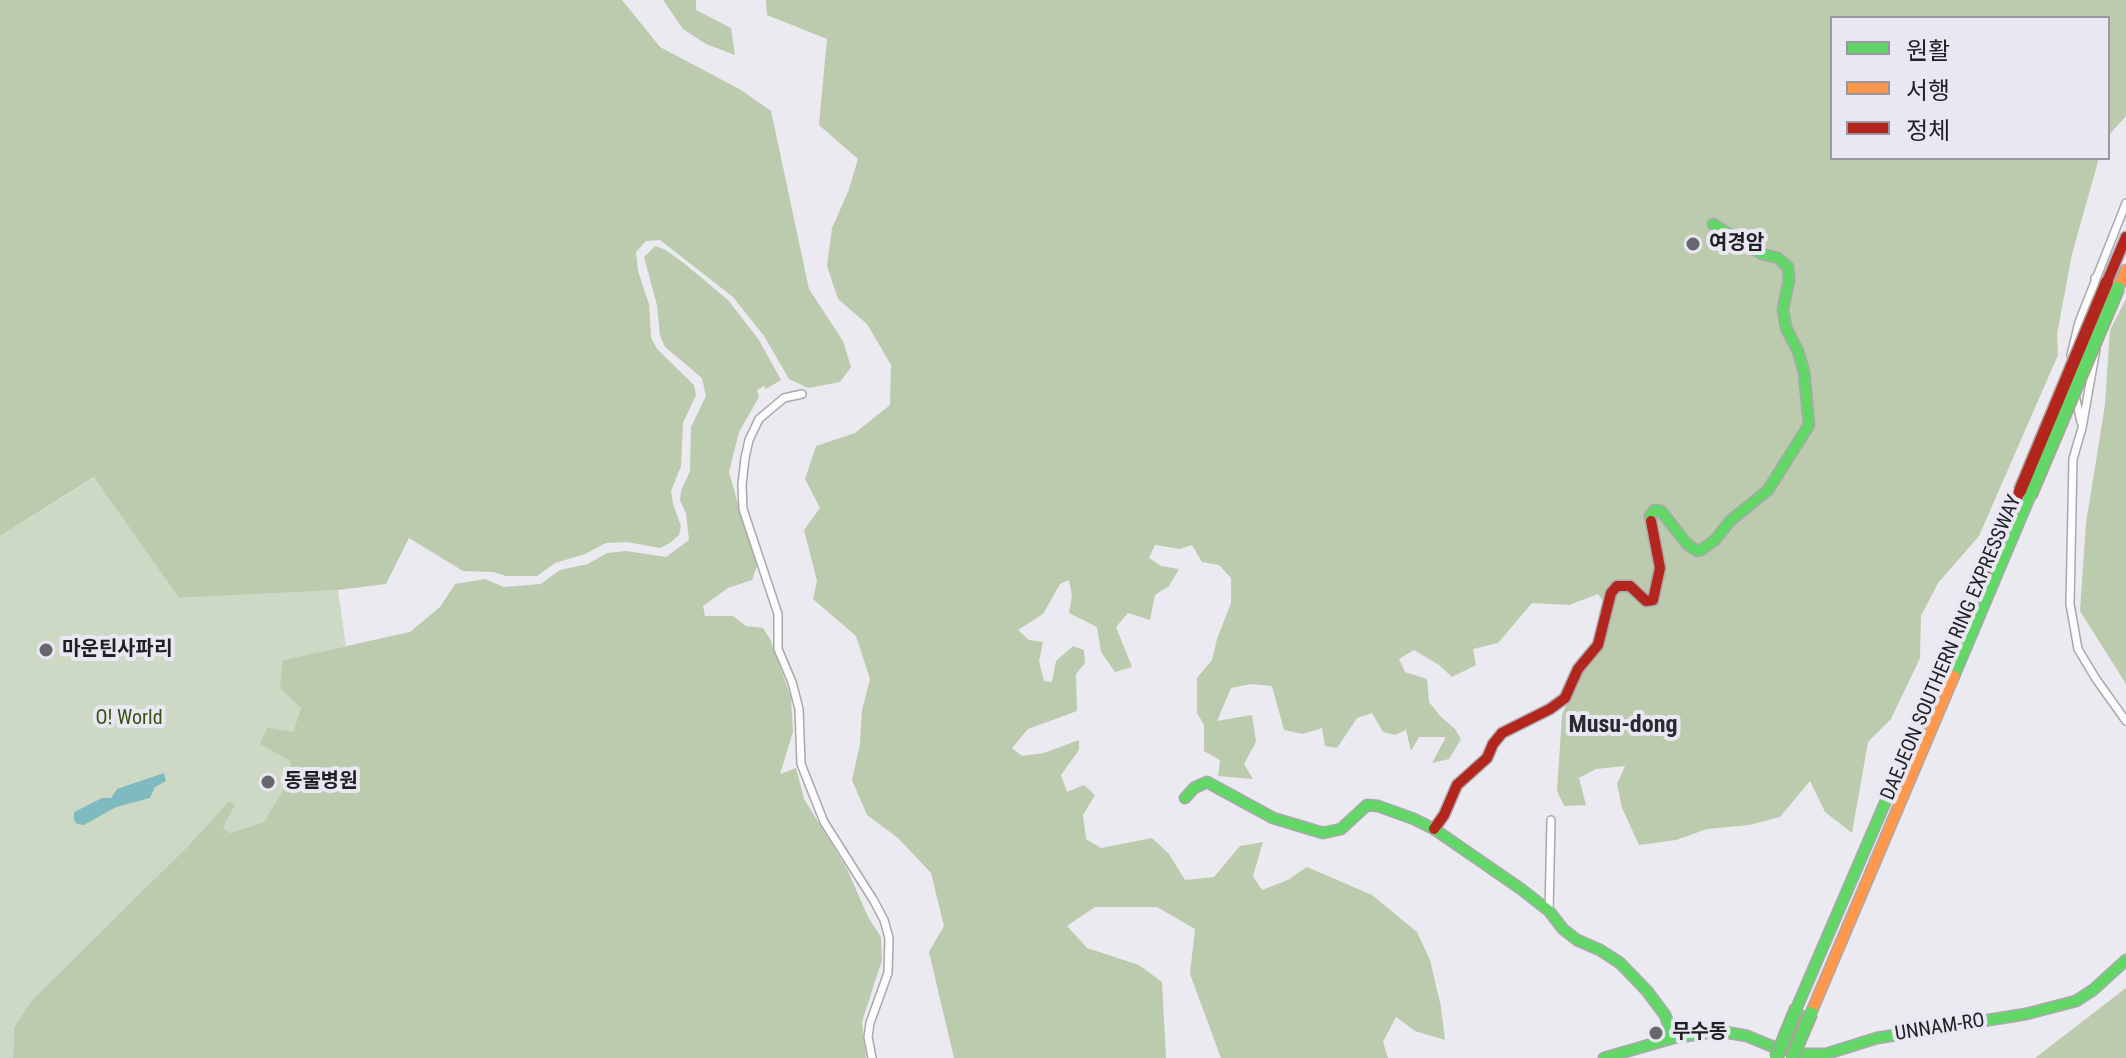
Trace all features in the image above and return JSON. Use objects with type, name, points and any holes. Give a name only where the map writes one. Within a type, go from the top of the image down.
[{"type":"main road","points":[[1434,829],[1457,785],[1487,758],[1502,733],[1565,698],[1578,669],[1598,645],[1611,593],[1617,586],[1630,586],[1646,601],[1653,600],[1660,568],[1650,516],[1655,510],[1661,511],[1687,544],[1697,551],[1701,550],[1768,490],[1809,425],[1804,372],[1784,318],[1788,267],[1778,258],[1762,254],[1713,224]]},
{"type":"main road","name":"DAEJEON SOUTHERN RING EXPRESSWAY","points":[[1792,1058],[2025,493],[2126,237]]},
{"type":"main road","name":"DAEJEON SOUTHERN RING EXPRESSWAY","points":[[2107,283],[2126,270]]},
{"type":"main road","name":"DAEJEON SOUTHERN RING EXPRESSWAY","points":[[1776,1058],[2025,493]]},
{"type":"main road","points":[[1185,798],[1194,788],[1207,782],[1273,818],[1323,833],[1341,829],[1367,805],[1414,819],[1434,829],[1549,911],[1563,929],[1577,940],[1620,963],[1665,1015],[1673,1038]]},
{"type":"main road","name":"UNNAM-RO","points":[[1604,1058],[1673,1038],[1719,1031],[1747,1036],[1776,1048],[1805,1054],[1826,1054],[1877,1038],[2026,1014],[2076,1001],[2126,960]]},
{"type":"street","points":[[2126,203],[2107,283],[2082,428],[2073,459],[2070,604],[2078,649],[2126,721]]},
{"type":"street","points":[[2082,428],[2071,358],[2079,322],[2107,283]]},
{"type":"street","points":[[802,394],[784,398],[759,419],[745,458],[743,509],[778,614],[778,649],[799,709],[801,764],[824,822],[874,901],[889,938],[888,973],[868,1037],[872,1058]]},
{"type":"street","points":[[1549,911],[1551,820]]},
{"type":"green space","points":[[0,0],[622,0],[660,47],[741,90],[771,111],[809,289],[843,341],[851,367],[840,382],[808,388],[789,379],[764,336],[733,297],[660,240],[646,241],[636,252],[638,271],[649,304],[651,337],[657,349],[694,385],[696,395],[683,423],[681,466],[671,491],[681,526],[679,535],[660,548],[627,542],[606,543],[585,554],[555,563],[537,576],[506,576],[493,572],[463,571],[409,538],[386,584],[338,590],[179,598],[94,477],[0,536]]},
{"type":"green space","points":[[663,0],[696,0],[696,10],[731,28],[735,55],[706,44],[683,29]]},
{"type":"green space","points":[[766,0],[2126,0],[2126,116],[2110,134],[2110,16],[1830,16],[1830,160],[2098,160],[2072,254],[2057,334],[2058,355],[1979,536],[1938,583],[1921,616],[1920,658],[1891,719],[1868,742],[1852,833],[1825,812],[1810,781],[1780,817],[1749,825],[1707,829],[1676,840],[1639,845],[1622,808],[1617,784],[1625,766],[1596,769],[1579,778],[1586,805],[1564,806],[1557,791],[1562,715],[1581,671],[1603,643],[1612,613],[1598,594],[1569,605],[1532,603],[1498,643],[1473,649],[1476,665],[1452,677],[1414,650],[1399,659],[1405,672],[1427,679],[1429,702],[1461,739],[1449,759],[1432,763],[1446,737],[1419,737],[1411,751],[1406,730],[1395,735],[1383,732],[1372,713],[1357,718],[1337,748],[1325,746],[1322,728],[1303,734],[1284,730],[1272,686],[1251,684],[1231,688],[1217,721],[1252,715],[1256,742],[1244,764],[1253,779],[1218,776],[1220,760],[1204,751],[1204,725],[1197,713],[1197,678],[1212,660],[1231,603],[1231,578],[1219,565],[1202,562],[1192,545],[1180,549],[1155,545],[1149,558],[1161,566],[1179,569],[1169,586],[1155,595],[1150,620],[1128,613],[1116,627],[1132,667],[1115,672],[1101,652],[1097,627],[1069,613],[1072,595],[1069,580],[1060,584],[1043,614],[1018,630],[1029,640],[1043,642],[1039,661],[1044,681],[1052,682],[1056,661],[1073,646],[1084,650],[1085,663],[1076,674],[1077,711],[1028,729],[1012,748],[1022,756],[1044,753],[1079,740],[1079,750],[1061,775],[1067,792],[1084,785],[1095,795],[1083,815],[1086,839],[1101,848],[1152,838],[1169,854],[1185,880],[1214,877],[1240,846],[1263,842],[1253,876],[1262,890],[1288,880],[1307,867],[1372,895],[1417,932],[1430,960],[1445,1040],[1415,1031],[1396,1017],[1383,1042],[1388,1058],[1221,1058],[1190,974],[1195,929],[1157,907],[1095,907],[1067,926],[1087,948],[1139,965],[1162,982],[1166,1058],[954,1058],[929,952],[944,926],[931,873],[898,838],[867,815],[852,780],[860,744],[862,710],[870,679],[856,636],[813,599],[817,581],[804,530],[820,508],[805,479],[816,446],[855,433],[890,405],[891,365],[867,324],[838,299],[827,266],[832,228],[858,159],[819,125],[827,39],[767,15]]},
{"type":"green space","points":[[655,246],[685,264],[728,300],[759,340],[781,380],[766,389],[764,386],[757,390],[759,397],[739,432],[729,472],[758,563],[752,580],[728,588],[703,606],[705,616],[733,616],[746,626],[763,628],[770,639],[791,697],[793,732],[780,774],[796,768],[804,799],[847,869],[868,917],[881,937],[882,960],[862,1022],[866,1058],[13,1058],[14,1027],[33,999],[189,845],[229,801],[235,805],[223,827],[230,833],[264,822],[291,776],[290,761],[260,744],[267,728],[293,732],[301,708],[280,688],[283,660],[410,632],[440,607],[455,584],[485,579],[504,587],[541,584],[560,570],[588,564],[607,553],[626,551],[666,557],[689,540],[686,513],[680,501],[681,491],[690,471],[691,427],[706,396],[702,378],[665,347],[660,336],[657,305],[644,257]]},
{"type":"green space","points":[[2126,299],[2126,684],[2080,611],[2086,523],[2105,405],[2110,330]]},
{"type":"green space","name":"O! World","points":[[95,477],[179,598],[338,590],[346,646],[283,660],[301,708],[293,732],[261,744],[290,761],[291,776],[264,822],[230,833],[223,827],[235,805],[229,801],[189,845],[33,999],[14,1027],[13,1058],[0,1058],[0,536]]},
{"type":"green space","points":[[2126,988],[2126,1058],[2035,1058]]},
{"type":"water","points":[[164,773],[166,781],[155,787],[150,798],[116,807],[84,825],[74,820],[74,812],[102,798],[111,798],[117,789]]},
{"type":"traffic: fast","points":[[1651,521],[1650,516],[1655,510],[1661,511],[1687,544],[1697,551],[1701,550],[1768,490],[1809,425],[1804,372],[1786,328],[1783,309],[1789,280],[1788,267],[1778,258],[1762,254],[1713,224]]},
{"type":"traffic: fast","points":[[2030,496],[2118,288]]},
{"type":"traffic: fast","points":[[1954,676],[2030,496]]},
{"type":"traffic: fast","points":[[1797,1007],[1944,666]]},
{"type":"traffic: fast","points":[[1185,798],[1194,788],[1207,782],[1273,818],[1323,833],[1341,829],[1367,805],[1414,819],[1434,829],[1521,889],[1549,911],[1563,929],[1577,940],[1620,963],[1665,1015],[1673,1038]]},
{"type":"traffic: fast","points":[[1604,1058],[1673,1038],[1719,1031],[1747,1036],[1776,1048],[1805,1054],[1826,1054],[1877,1038],[2026,1014],[2076,1001],[2126,960]]},
{"type":"traffic: fast","points":[[1776,1058],[1797,1007]]},
{"type":"traffic: fast","points":[[1792,1058],[1811,1013]]},
{"type":"traffic: slow","points":[[2118,288],[2126,270]]},
{"type":"traffic: slow","points":[[1811,1013],[1954,676]]},
{"type":"traffic: jam","points":[[2107,282],[2126,237]]},
{"type":"traffic: jam","points":[[2020,491],[2107,282]]},
{"type":"traffic: jam","points":[[1944,666],[2020,491]]},
{"type":"traffic: jam","points":[[1434,829],[1457,785],[1487,758],[1502,733],[1565,698],[1578,669],[1598,645],[1611,593],[1617,586],[1630,586],[1646,601],[1653,600],[1660,568],[1651,521]]},
{"type":"place","name":"여경암","points":[[1693,244]]},
{"type":"place","name":"마운틴사파리","points":[[46,650]]},
{"type":"place","name":"동물병원","points":[[268,782]]},
{"type":"place","name":"무수동","points":[[1656,1033]]},
{"type":"district","name":"Musu-dong","points":[[1623,726]]}]
